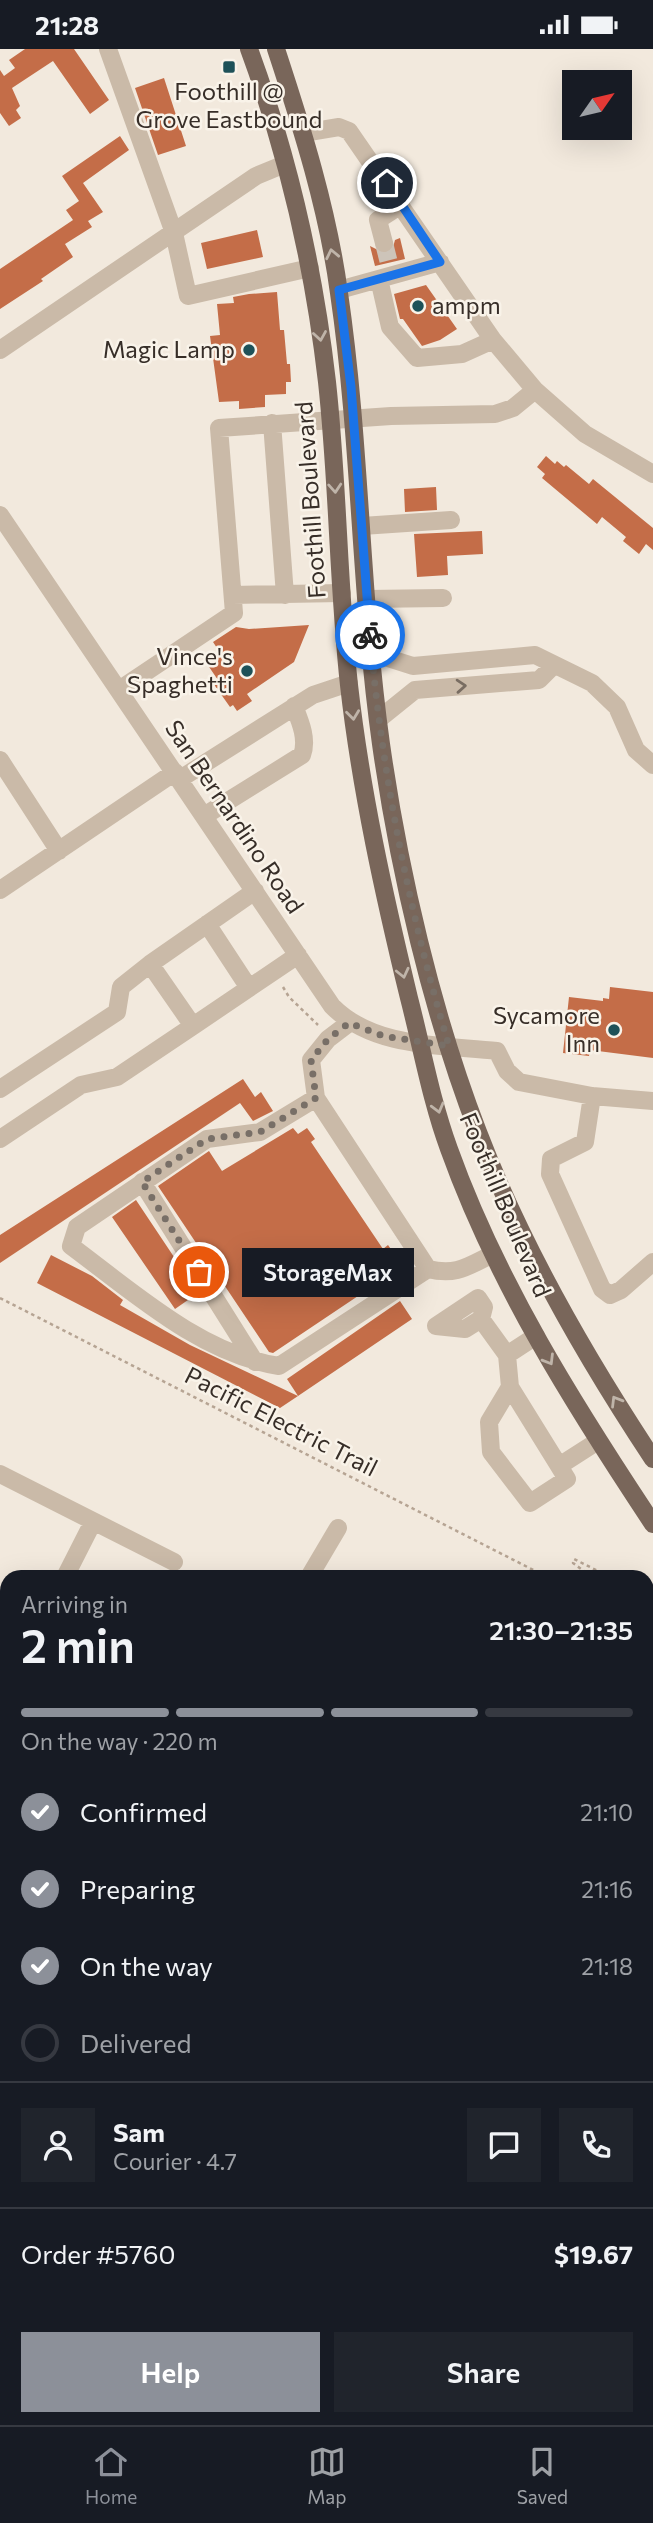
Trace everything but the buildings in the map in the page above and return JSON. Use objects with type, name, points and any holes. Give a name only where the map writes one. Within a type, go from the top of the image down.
[{"type":"main road","name":"Foothill Boulevard","points":[[249,49],[285,164],[310,268],[331,420],[349,683],[376,854],[420,1042],[448,1147],[493,1254],[536,1336],[598,1441],[653,1524]]},
{"type":"main road","name":"Foothill Boulevard","points":[[276,49],[303,134],[339,290],[354,419],[379,719],[406,875],[449,1046],[478,1133],[549,1282],[578,1338],[653,1459]]},
{"type":"street","points":[[108,49],[174,233],[188,296],[310,268]]},
{"type":"street","points":[[303,134],[339,127],[349,131],[493,340],[535,390],[585,434],[653,474]]},
{"type":"street","points":[[0,350],[256,176],[285,164]]},
{"type":"street","points":[[384,243],[378,220],[401,205]]},
{"type":"street","points":[[339,290],[387,272],[440,262]]},
{"type":"street","points":[[387,272],[390,327],[417,358],[462,354],[493,340]]},
{"type":"street","points":[[119,690],[234,613],[219,428],[331,420],[495,414],[513,408],[535,390]]},
{"type":"street","points":[[272,423],[285,595]]},
{"type":"street","name":"San Bernardino Road","points":[[0,515],[332,1006],[349,1023],[383,1036],[497,1051],[508,1071],[519,1082],[592,1096],[653,1101]]},
{"type":"street","points":[[362,526],[451,520]]},
{"type":"street","points":[[233,595],[342,593]]},
{"type":"street","points":[[367,599],[443,598]]},
{"type":"street","points":[[372,653],[413,666],[535,655],[592,683],[617,707],[636,750],[653,765]]},
{"type":"street","points":[[513,657],[515,682]]},
{"type":"street","points":[[379,719],[415,690],[539,680],[554,665]]},
{"type":"street","points":[[413,666],[415,690]]},
{"type":"street","points":[[0,890],[178,776],[294,706],[334,686],[349,683]]},
{"type":"street","points":[[204,815],[302,755],[304,748],[301,724],[294,706]]},
{"type":"street","points":[[0,760],[59,851]]},
{"type":"street","points":[[0,1089],[117,1012],[121,986],[255,891]]},
{"type":"street","points":[[206,924],[249,988]]},
{"type":"street","points":[[0,1139],[81,1085],[117,1077],[298,955]]},
{"type":"street","points":[[150,964],[192,1026]]},
{"type":"street","points":[[349,1023],[328,1039],[311,1060],[316,1098],[428,1269],[447,1273],[458,1271],[493,1254]]},
{"type":"street","points":[[592,1096],[585,1142],[551,1159],[550,1174],[601,1289],[610,1294],[621,1290],[653,1262]]},
{"type":"street","points":[[316,1098],[260,1132],[207,1139],[77,1227],[71,1246],[182,1327],[255,1362],[279,1366],[428,1269]]},
{"type":"street","points":[[142,1182],[255,1362]]},
{"type":"street","points":[[481,1319],[507,1355],[510,1387],[567,1479],[530,1503],[491,1452],[489,1422],[510,1387]]},
{"type":"street","points":[[507,1355],[536,1336]]},
{"type":"street","points":[[559,1466],[598,1441]]},
{"type":"street","points":[[0,1474],[174,1562]]},
{"type":"street","points":[[69,1570],[93,1522]]},
{"type":"street","points":[[313,1570],[338,1528]]},
{"type":"path","points":[[278,980],[289,997],[318,1025]]},
{"type":"path","name":"Pacific Electric Trail","points":[[0,1298],[533,1570]]},
{"type":"path","points":[[582,1570],[573,1563],[574,1559],[596,1570]]},
{"type":"tunnel","points":[[384,243],[389,263]]},
{"type":"way so far","points":[[199,1272],[142,1182],[207,1139],[260,1132],[316,1098],[311,1060],[317,1049],[349,1023],[383,1036],[449,1046],[433,993],[406,875],[381,744],[370,635]]},
{"type":"place","name":"Foothill @ Grove Eastbound","points":[[229,67]]},
{"type":"place","name":"ampm","points":[[418,306]]},
{"type":"place","name":"Magic Lamp","points":[[249,350]]},
{"type":"place","name":"Vince's Spaghetti","points":[[247,671]]},
{"type":"place","name":"Sycamore Inn","points":[[614,1030]]},
{"type":"place","name":"StorageMax","points":[[199,1272]]},
{"type":"route","points":[[370,635],[351,387],[339,290],[440,262],[387,183]]}]
